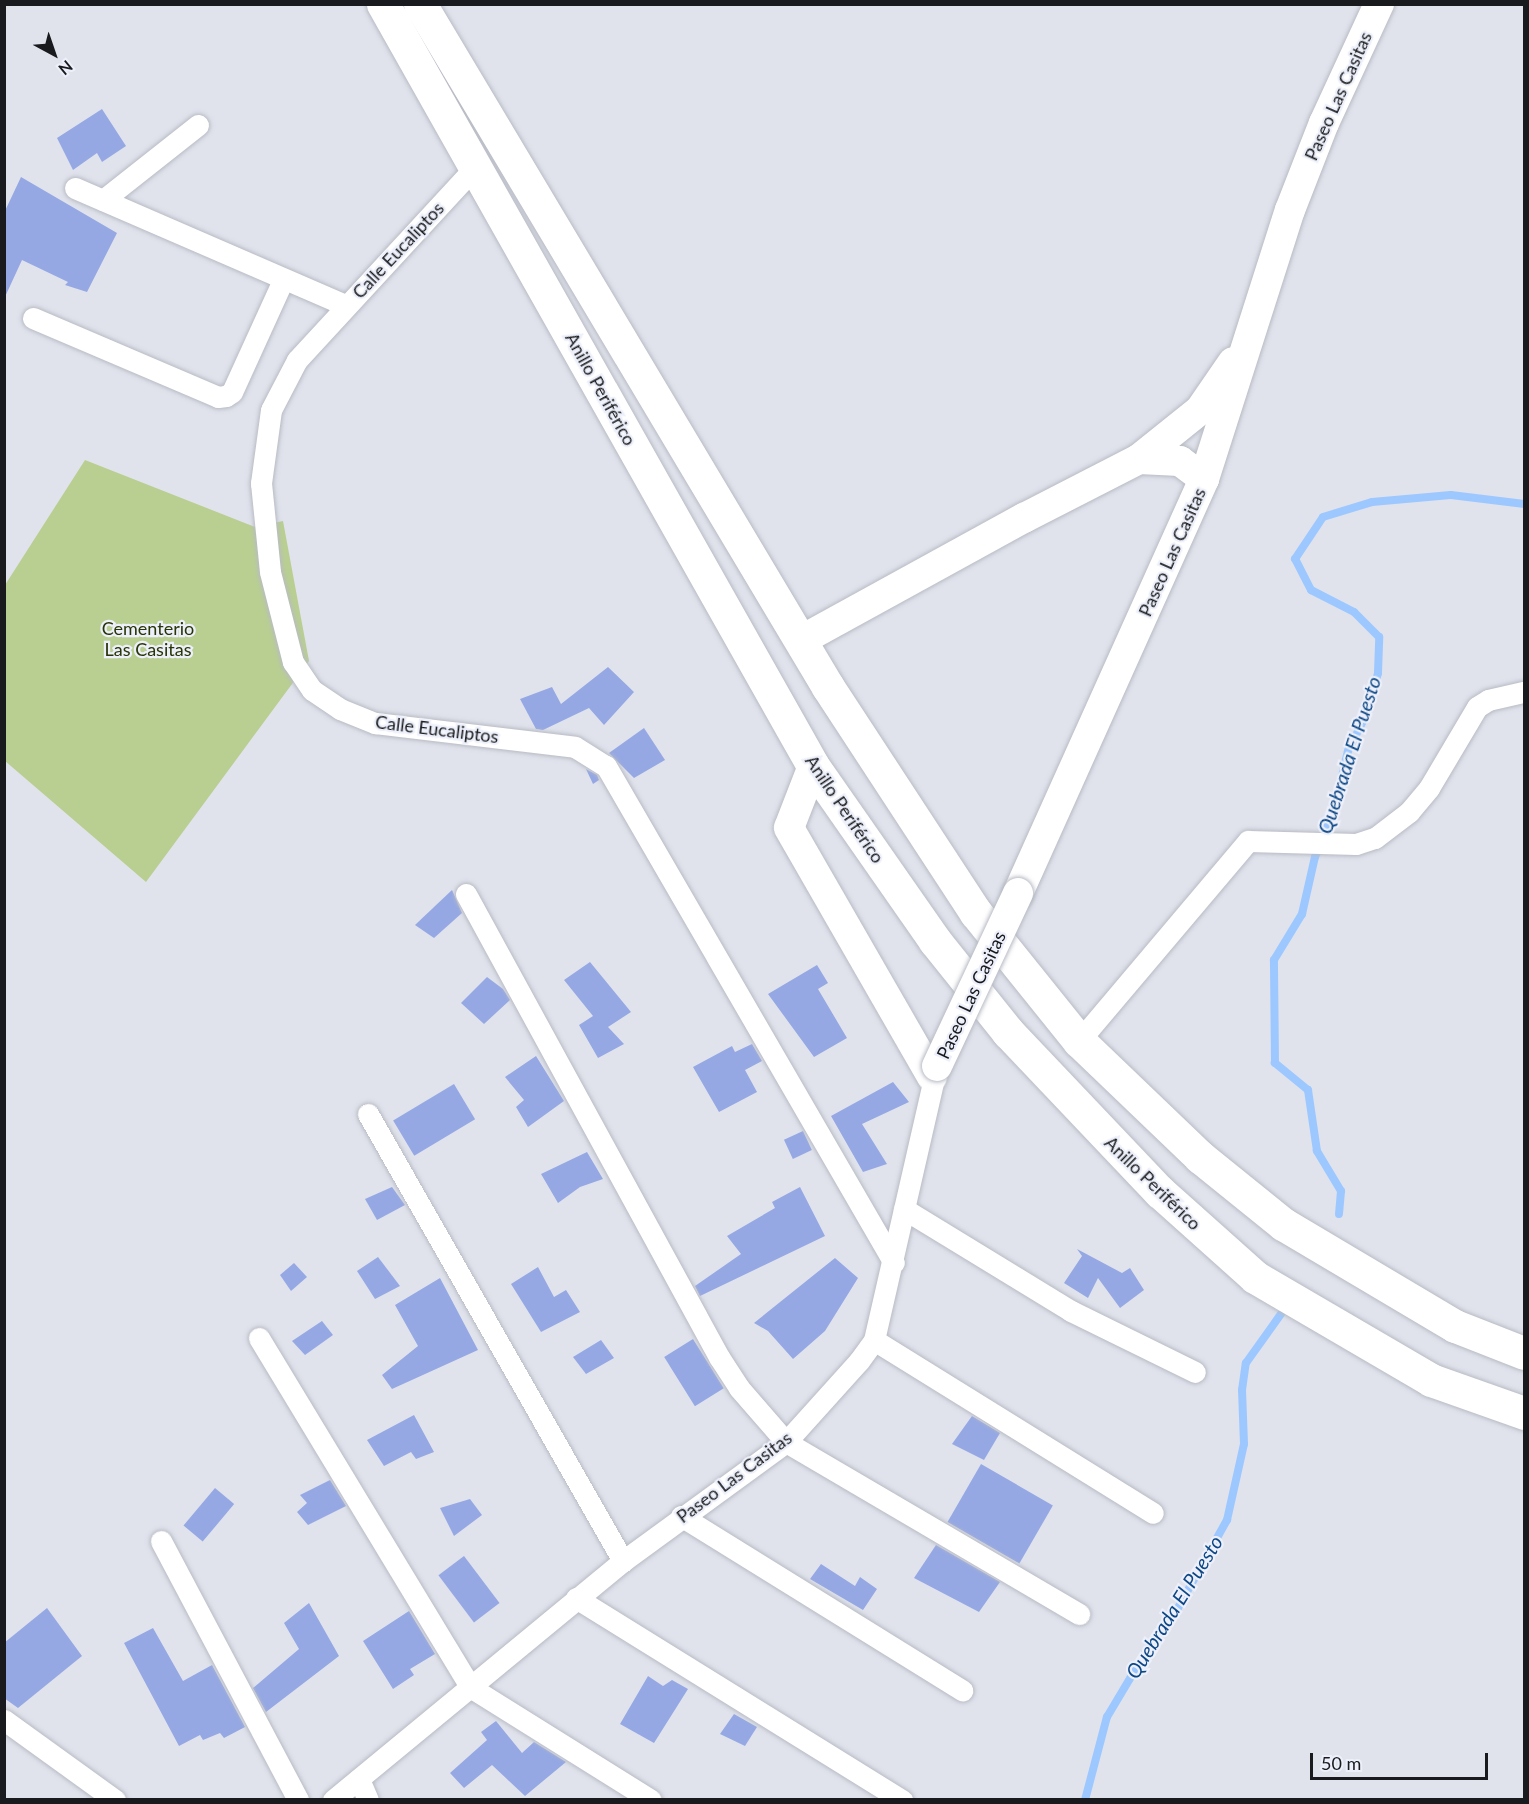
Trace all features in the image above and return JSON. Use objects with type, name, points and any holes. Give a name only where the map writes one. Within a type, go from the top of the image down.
[{"type":"highway","name":"Anillo Periférico","points":[[382,4],[476,166],[813,766],[935,940],[1008,1032],[1160,1192],[1255,1277],[1431,1380],[1524,1413]]},
{"type":"highway","points":[[420,4],[801,641],[976,914],[1079,1041],[1200,1157],[1283,1224],[1455,1326],[1524,1353]]},
{"type":"street","name":"Paseo Las Casitas","points":[[333,1800],[576,1598],[681,1516],[786,1442],[874,1340],[894,1263],[935,1072],[1204,479],[1251,338],[1290,210],[1324,123],[1379,4]]},
{"type":"street","points":[[103,200],[198,125]]},
{"type":"street","name":"Calle Eucaliptos","points":[[476,166],[345,305],[297,360],[271,410],[261,483],[270,572],[293,662],[312,690],[340,709],[375,723],[575,747],[606,766],[622,789],[741,1005],[894,1263]]},
{"type":"street","points":[[75,188],[283,280],[310,287],[345,305]]},
{"type":"street","points":[[33,318],[218,397],[226,396],[232,392],[283,280]]},
{"type":"street","points":[[801,641],[1024,518],[1139,459],[1200,410],[1251,338]]},
{"type":"street","points":[[1139,459],[1180,461],[1204,479]]},
{"type":"street","points":[[1079,1041],[1248,841],[1356,844],[1375,838],[1409,812],[1429,788],[1477,707],[1488,700],[1524,692]]},
{"type":"street","points":[[813,766],[789,828],[935,1072]]},
{"type":"street","points":[[466,894],[719,1357],[786,1442],[1079,1614]]},
{"type":"street","points":[[368,1114],[623,1561]]},
{"type":"street","points":[[904,1209],[1071,1311],[1195,1372]]},
{"type":"street","points":[[259,1338],[470,1687],[651,1800]]},
{"type":"street","points":[[874,1340],[1153,1513]]},
{"type":"street","points":[[681,1516],[962,1690]]},
{"type":"street","points":[[161,1541],[298,1800]]},
{"type":"street","points":[[576,1598],[902,1800]]},
{"type":"street","points":[[4,1720],[115,1800]]},
{"type":"street","points":[[359,1779],[368,1800]]},
{"type":"green space","name":"Cementerio Las Casitas","points":[[85,460],[255,527],[283,521],[309,661],[146,882],[5,761],[5,585]]},
{"type":"building","points":[[102,109],[126,146],[102,162],[97,153],[73,170],[57,138]]},
{"type":"building","points":[[21,177],[117,233],[87,292],[65,285],[68,282],[22,260],[4,299],[4,213]]},
{"type":"building","points":[[608,667],[634,692],[604,725],[589,708],[543,730],[536,729],[520,699],[552,687],[561,704]]},
{"type":"building","points":[[644,728],[665,760],[634,778],[609,753]]},
{"type":"building","points":[[586,769],[597,775],[599,780],[593,784]]},
{"type":"building","points":[[452,890],[462,913],[434,938],[415,925]]},
{"type":"building","points":[[590,962],[631,1012],[608,1027],[624,1044],[598,1058],[579,1025],[593,1016],[564,980]]},
{"type":"building","points":[[817,965],[828,983],[818,989],[847,1038],[814,1057],[768,994]]},
{"type":"building","points":[[487,977],[503,989],[510,1000],[484,1024],[461,1003]]},
{"type":"building","points":[[752,1044],[762,1061],[745,1070],[757,1092],[719,1112],[693,1067],[732,1046],[735,1052]]},
{"type":"building","points":[[536,1056],[564,1101],[528,1127],[516,1107],[524,1100],[505,1077]]},
{"type":"building","points":[[893,1082],[909,1102],[862,1124],[887,1164],[863,1172],[831,1116]]},
{"type":"building","points":[[454,1084],[475,1119],[414,1156],[393,1121]]},
{"type":"building","points":[[803,1131],[812,1150],[793,1159],[784,1140]]},
{"type":"building","points":[[587,1152],[603,1179],[580,1187],[558,1203],[541,1174]]},
{"type":"building","points":[[392,1187],[405,1205],[377,1220],[365,1199]]},
{"type":"building","points":[[800,1187],[825,1236],[700,1296],[695,1286],[741,1254],[727,1236],[775,1208],[772,1202]]},
{"type":"building","points":[[1077,1249],[1122,1273],[1130,1268],[1144,1290],[1120,1308],[1098,1278],[1088,1298],[1064,1283],[1082,1256]]},
{"type":"building","points":[[378,1257],[400,1286],[375,1299],[357,1271]]},
{"type":"building","points":[[835,1258],[858,1278],[825,1331],[793,1359],[768,1331],[754,1323]]},
{"type":"building","points":[[294,1263],[307,1277],[291,1291],[280,1275]]},
{"type":"building","points":[[538,1267],[554,1297],[566,1290],[580,1312],[541,1332],[511,1284]]},
{"type":"building","points":[[440,1278],[478,1350],[392,1389],[382,1375],[418,1346],[395,1305]]},
{"type":"building","points":[[322,1321],[333,1335],[305,1355],[292,1341]]},
{"type":"building","points":[[693,1339],[724,1388],[695,1406],[664,1357]]},
{"type":"building","points":[[601,1340],[614,1358],[586,1374],[573,1357]]},
{"type":"building","points":[[414,1415],[434,1452],[416,1459],[411,1452],[384,1466],[367,1440]]},
{"type":"building","points":[[972,1416],[1000,1433],[984,1460],[952,1444]]},
{"type":"building","points":[[981,1464],[1053,1506],[1019,1564],[948,1522]]},
{"type":"building","points":[[330,1480],[346,1506],[308,1525],[297,1512],[307,1503],[300,1495]]},
{"type":"building","points":[[215,1488],[234,1504],[203,1542],[184,1526]]},
{"type":"building","points":[[470,1499],[482,1515],[454,1536],[440,1508]]},
{"type":"building","points":[[936,1545],[1000,1582],[979,1612],[914,1578]]},
{"type":"building","points":[[464,1556],[500,1603],[474,1622],[438,1575]]},
{"type":"building","points":[[821,1564],[855,1586],[860,1577],[877,1589],[863,1610],[810,1579]]},
{"type":"building","points":[[309,1603],[339,1656],[266,1712],[253,1688],[299,1649],[284,1623]]},
{"type":"building","points":[[47,1608],[82,1656],[18,1708],[4,1698],[4,1643]]},
{"type":"building","points":[[409,1611],[435,1654],[410,1669],[414,1675],[393,1689],[363,1641]]},
{"type":"building","points":[[153,1628],[183,1681],[212,1665],[245,1727],[224,1738],[220,1733],[203,1740],[200,1735],[179,1746],[124,1643]]},
{"type":"building","points":[[648,1676],[663,1686],[672,1680],[688,1689],[654,1743],[620,1724]]},
{"type":"building","points":[[734,1714],[757,1727],[745,1746],[720,1734]]},
{"type":"building","points":[[496,1721],[522,1753],[534,1742],[566,1762],[525,1796],[492,1765],[464,1788],[450,1773],[487,1740],[481,1732]]},
{"type":"waterway","name":"Quebrada El Puesto","points":[[1339,1214],[1341,1191],[1317,1151],[1308,1090],[1275,1063],[1274,960],[1302,914],[1315,857],[1335,805],[1348,751],[1367,713],[1378,673],[1379,637],[1354,612],[1311,590],[1295,559],[1323,517],[1372,502],[1451,495],[1524,504]]},
{"type":"waterway","name":"Quebrada El Puesto","points":[[1085,1800],[1107,1717],[1150,1645],[1178,1608],[1227,1520],[1244,1444],[1242,1390],[1246,1363],[1281,1314]]}]
